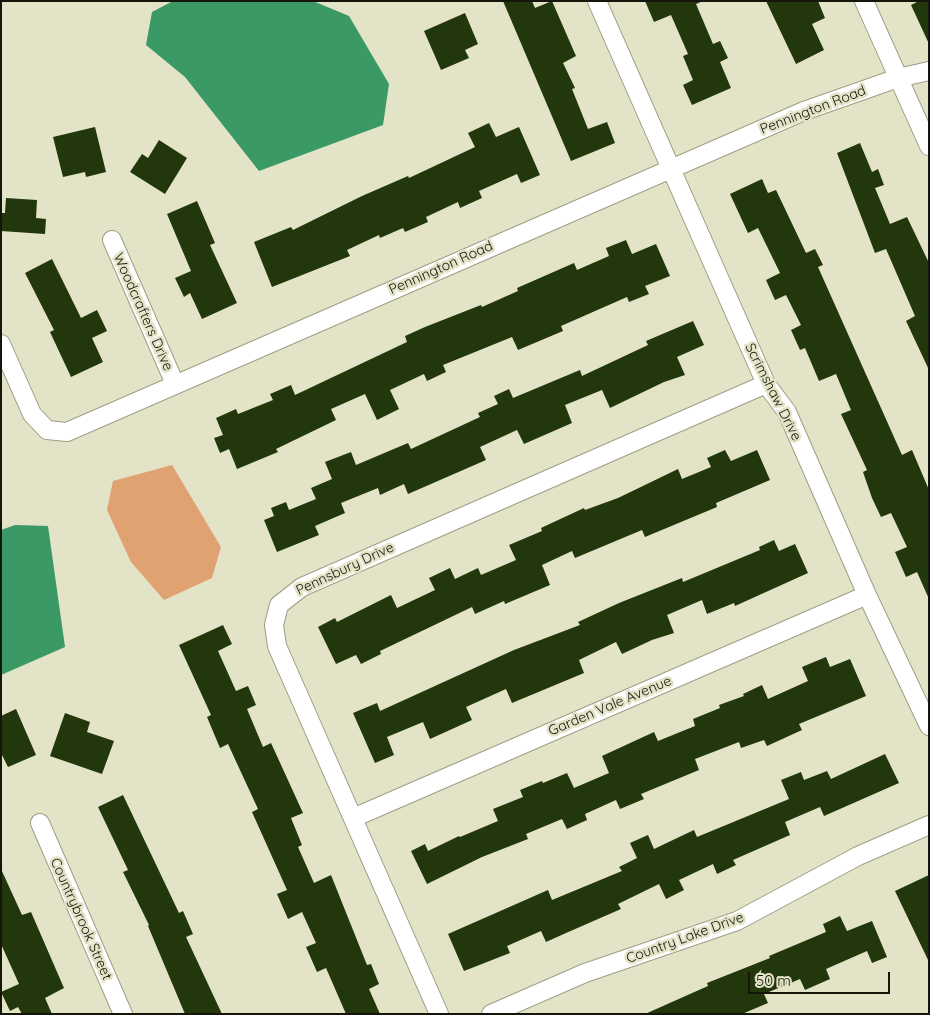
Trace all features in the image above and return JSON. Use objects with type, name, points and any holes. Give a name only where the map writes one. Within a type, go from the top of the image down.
[{"type":"street","name":"Scrimshaw Drive","points":[[597,1],[766,384],[786,412],[867,595],[929,726]]},
{"type":"street","points":[[864,1],[929,146]]},
{"type":"street","name":"Pennington Road","points":[[1,344],[32,414],[47,430],[67,432],[804,111],[898,78],[929,71]]},
{"type":"street","name":"Woodcrafters Drive","points":[[112,240],[175,384]]},
{"type":"street","name":"Pennsbury Drive","points":[[439,1014],[277,646],[274,625],[279,605],[302,586],[766,384]]},
{"type":"street","name":"Garden Vale Avenue","points":[[353,818],[867,595]]},
{"type":"street","name":"Countrybrook Street","points":[[40,824],[123,1014]]},
{"type":"street","name":"Country Lake Drive","points":[[491,1014],[585,973],[737,921],[858,856],[929,825]]},
{"type":"shaded area","points":[[173,1],[313,1],[349,16],[389,84],[383,125],[259,171],[185,77],[146,45],[152,12]]},
{"type":"shaded area","points":[[172,465],[221,547],[212,578],[164,600],[131,562],[107,510],[113,481]]},
{"type":"shaded area","points":[[15,525],[48,526],[65,647],[1,675],[1,530]]},
{"type":"building","points":[[503,1],[532,1],[535,8],[552,1],[576,56],[563,63],[575,88],[572,89],[588,129],[607,122],[615,143],[571,161]]},
{"type":"building","points":[[645,1],[703,1],[696,4],[713,44],[720,41],[728,58],[720,62],[731,88],[692,105],[683,85],[693,80],[683,56],[688,54],[671,15],[654,22]]},
{"type":"building","points":[[766,1],[818,1],[825,18],[812,24],[824,50],[796,64]]},
{"type":"building","points":[[919,1],[929,1],[929,44],[911,5]]},
{"type":"building","points":[[465,13],[478,44],[465,50],[469,58],[441,70],[424,31]]},
{"type":"building","points":[[489,123],[496,137],[519,127],[540,175],[521,183],[517,174],[479,191],[482,198],[460,208],[458,202],[426,217],[428,222],[405,232],[403,228],[380,238],[379,235],[347,250],[350,256],[272,287],[254,242],[291,227],[293,230],[362,196],[408,176],[409,178],[475,147],[468,133]]},
{"type":"building","points":[[95,127],[106,172],[86,177],[85,172],[63,177],[53,137]]},
{"type":"building","points":[[159,140],[187,158],[165,194],[130,172],[142,154],[148,158]]},
{"type":"building","points":[[860,143],[872,172],[878,169],[884,185],[875,188],[890,224],[907,217],[929,263],[929,370],[906,321],[915,316],[886,249],[875,253],[837,153]]},
{"type":"building","points":[[762,179],[768,193],[776,190],[806,253],[815,249],[823,265],[818,267],[902,455],[912,450],[929,490],[929,599],[917,572],[906,577],[895,552],[907,547],[891,513],[881,517],[872,498],[863,472],[867,470],[841,414],[851,410],[836,374],[819,381],[805,348],[800,350],[791,330],[801,325],[786,295],[775,300],[766,280],[780,273],[758,228],[748,233],[730,194]]},
{"type":"building","points":[[6,198],[37,200],[36,218],[46,219],[45,234],[1,231],[1,213],[5,213]]},
{"type":"building","points":[[197,201],[215,243],[210,245],[237,303],[202,319],[190,293],[184,297],[175,278],[191,271],[167,214]]},
{"type":"building","points":[[626,240],[632,254],[656,244],[670,276],[645,286],[649,294],[629,302],[627,297],[561,326],[563,331],[518,350],[512,337],[443,365],[446,372],[427,381],[424,374],[390,390],[399,409],[377,420],[365,394],[331,409],[336,420],[276,449],[278,452],[237,469],[229,449],[220,453],[214,438],[223,435],[216,418],[236,409],[238,414],[273,400],[270,394],[291,385],[295,395],[407,342],[405,336],[425,327],[481,305],[482,307],[518,291],[517,288],[574,263],[577,270],[609,256],[606,248]]},
{"type":"building","points":[[52,259],[81,318],[97,310],[107,331],[92,338],[103,362],[71,377],[50,332],[54,330],[25,273]]},
{"type":"building","points":[[693,321],[704,345],[677,357],[685,375],[664,382],[610,408],[602,390],[565,405],[572,423],[524,444],[517,430],[480,447],[486,460],[408,494],[404,484],[380,495],[378,488],[341,503],[345,513],[315,526],[319,535],[277,552],[264,520],[274,516],[271,508],[286,502],[289,510],[316,499],[311,488],[332,479],[325,462],[351,452],[356,465],[408,443],[411,449],[480,417],[478,413],[498,404],[494,396],[509,389],[513,398],[580,370],[582,376],[648,345],[646,341]]},
{"type":"building","points":[[725,450],[731,461],[757,450],[770,480],[716,503],[717,507],[645,537],[642,530],[575,558],[572,551],[542,565],[550,585],[505,604],[504,601],[475,614],[472,607],[380,651],[381,654],[361,664],[356,655],[336,664],[318,627],[335,618],[337,622],[391,595],[397,608],[435,590],[429,578],[450,568],[455,579],[478,568],[481,575],[516,560],[509,545],[542,531],[541,528],[584,508],[585,510],[618,498],[678,469],[682,479],[711,467],[707,458]]},
{"type":"building","points":[[774,540],[779,551],[795,544],[808,573],[735,606],[734,603],[707,614],[702,600],[667,615],[674,633],[652,640],[622,654],[616,642],[579,660],[584,673],[512,703],[506,689],[466,707],[472,720],[430,739],[423,722],[387,737],[394,755],[375,763],[353,713],[377,703],[380,711],[514,650],[580,625],[578,622],[619,603],[682,578],[683,582],[760,550],[759,547]]},
{"type":"building","points":[[223,625],[232,644],[218,651],[236,691],[248,686],[256,705],[247,709],[263,747],[271,743],[303,813],[291,818],[302,845],[298,847],[314,883],[331,875],[367,965],[371,964],[379,984],[369,989],[380,1014],[346,1014],[326,968],[317,972],[306,947],[316,943],[302,912],[288,919],[277,894],[287,890],[252,812],[258,809],[228,744],[220,748],[207,717],[211,715],[179,645]]},
{"type":"building","points":[[826,657],[830,667],[850,659],[866,696],[799,724],[802,730],[767,746],[764,740],[741,748],[739,742],[695,759],[699,770],[641,794],[644,799],[620,809],[616,800],[585,814],[587,820],[567,829],[562,819],[526,834],[528,839],[482,857],[427,884],[411,851],[425,844],[428,851],[459,836],[498,821],[493,809],[523,797],[520,790],[542,781],[543,783],[567,773],[574,788],[609,773],[602,756],[654,732],[658,741],[695,726],[693,719],[720,708],[719,705],[744,696],[743,694],[762,685],[768,699],[808,681],[802,667]]},
{"type":"building","points":[[16,709],[36,755],[8,767],[1,753],[1,716]]},
{"type":"building","points":[[65,713],[90,722],[87,732],[114,741],[102,774],[50,756]]},
{"type":"building","points":[[885,754],[899,783],[824,816],[820,807],[785,822],[790,835],[733,860],[736,865],[717,874],[713,864],[679,880],[684,890],[666,899],[659,884],[618,904],[621,909],[546,942],[541,931],[507,946],[510,953],[464,971],[448,934],[548,890],[552,900],[622,871],[619,867],[637,858],[630,843],[648,835],[654,849],[694,830],[697,837],[789,799],[781,780],[801,772],[804,780],[827,771],[831,779]]},
{"type":"building","points":[[123,795],[179,913],[183,911],[193,934],[186,937],[222,1014],[185,1014],[149,925],[123,872],[128,870],[98,807]]},
{"type":"building","points":[[1,869],[22,915],[31,912],[64,988],[45,998],[52,1014],[22,1014],[18,1007],[10,1011],[1,992],[19,984],[1,944]]},
{"type":"building","points":[[929,875],[929,962],[895,891]]},
{"type":"building","points":[[840,916],[847,931],[872,921],[887,957],[872,963],[867,951],[826,969],[830,979],[805,990],[800,979],[764,994],[768,1003],[742,1014],[645,1014],[708,986],[707,983],[770,958],[769,956],[826,932],[823,924]]}]
